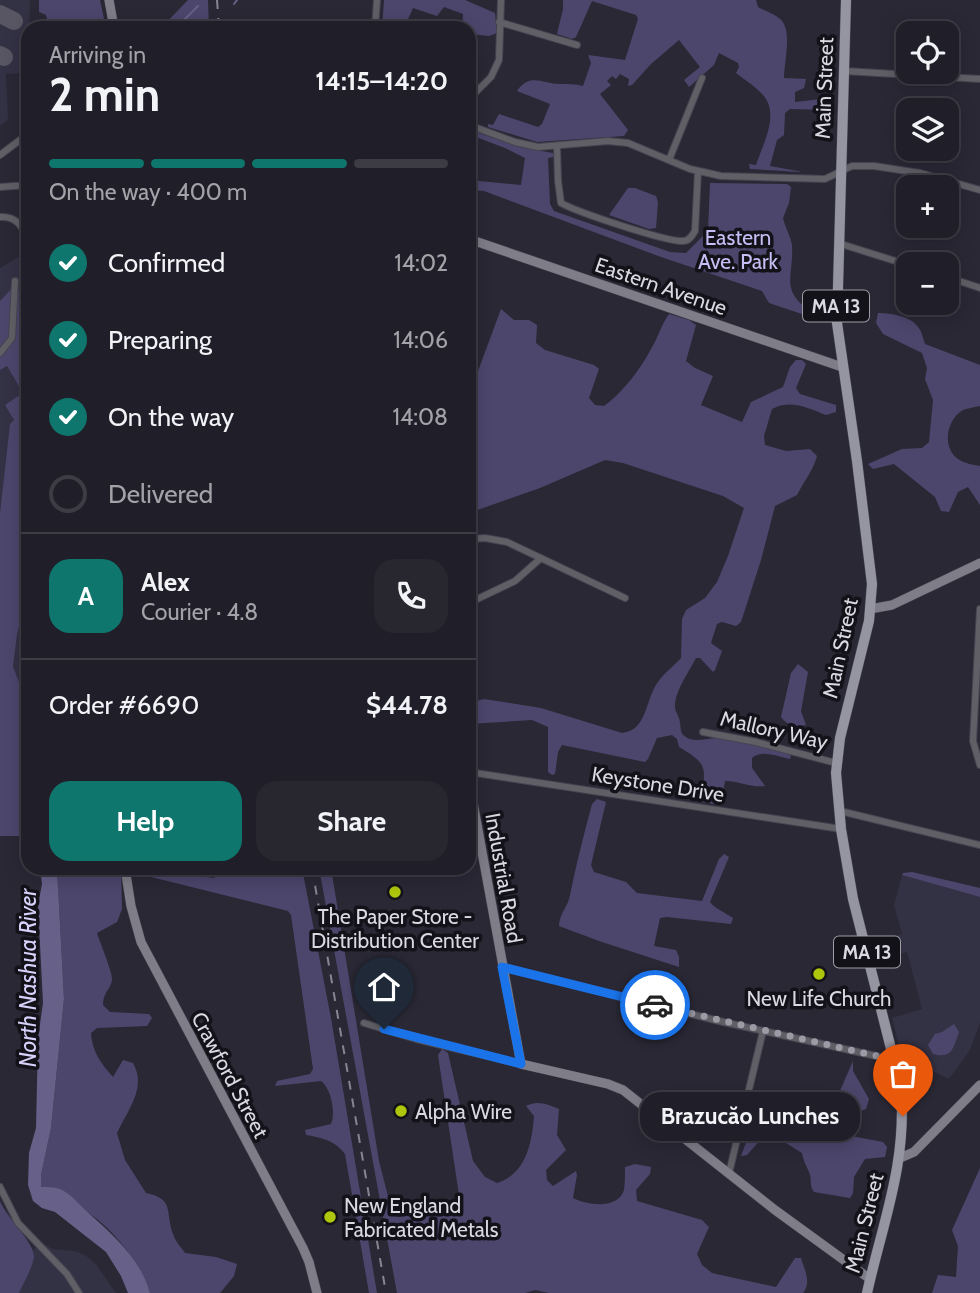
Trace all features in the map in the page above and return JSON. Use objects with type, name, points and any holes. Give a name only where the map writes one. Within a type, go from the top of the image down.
[{"type":"main road","name":"Main Street","points":[[846,0],[836,313],[870,563],[870,609],[841,730],[836,763],[841,829],[853,898],[902,1098],[900,1158],[867,1293]]},
{"type":"street","points":[[109,0],[113,21]]},
{"type":"street","points":[[376,21],[377,0]]},
{"type":"street","points":[[476,92],[489,80],[498,64],[501,0]]},
{"type":"street","points":[[499,22],[578,46]]},
{"type":"street","points":[[844,71],[980,79]]},
{"type":"street","points":[[669,160],[702,78]]},
{"type":"street","points":[[476,127],[528,145],[624,142],[698,171],[727,176],[825,179],[852,166],[894,168],[980,190]]},
{"type":"street","points":[[0,155],[21,139]]},
{"type":"street","points":[[557,146],[561,203],[642,231],[683,241],[690,239],[695,232],[698,171]]},
{"type":"street","points":[[0,187],[21,186]]},
{"type":"street","points":[[0,217],[18,221],[21,226]]},
{"type":"street","name":"Eastern Avenue","points":[[476,241],[842,367]]},
{"type":"street","points":[[838,243],[896,261]]},
{"type":"street","points":[[0,353],[12,338],[15,281]]},
{"type":"street","points":[[959,281],[980,288]]},
{"type":"street","points":[[476,539],[507,542],[625,598]]},
{"type":"street","points":[[476,600],[515,581],[541,558]]},
{"type":"street","points":[[870,609],[892,605],[980,563]]},
{"type":"street","points":[[980,609],[973,741],[980,765]]},
{"type":"street","name":"Mallory Way","points":[[703,732],[756,741],[836,763]]},
{"type":"street","name":"Keystone Drive","points":[[476,773],[841,829]]},
{"type":"street","points":[[840,811],[980,845]]},
{"type":"street","name":"Industrial Road","points":[[476,820],[521,1064]]},
{"type":"street","name":"Crawford Street","points":[[126,875],[141,942],[303,1248],[317,1293]]},
{"type":"street","points":[[502,967],[894,1060]]},
{"type":"street","points":[[364,1023],[416,1039],[608,1084],[623,1090],[775,1210],[870,1279]]},
{"type":"street","points":[[729,1173],[763,1031]]},
{"type":"street","points":[[900,1158],[914,1153],[980,1085]]},
{"type":"street","points":[[0,1188],[11,1212],[26,1233],[67,1273],[79,1293]]},
{"type":"shaded area","points":[[0,0],[30,0],[29,21],[21,21],[21,73],[6,74],[8,120],[0,125]]},
{"type":"shaded area","points":[[21,258],[21,752],[0,830],[0,268]]},
{"type":"shaded area","points":[[41,875],[57,875],[64,999],[51,1128],[41,1187],[65,1192],[113,1236],[132,1257],[150,1293],[128,1293],[106,1252],[55,1212],[42,1208],[33,1201],[28,1185],[29,1153],[36,1128],[38,1038],[43,1003],[38,905]]},
{"type":"shaded area","points":[[902,875],[980,897],[980,1023],[970,1050],[949,1079],[915,1063],[907,1075],[892,1018],[922,1009],[907,952],[877,960],[873,942],[902,934],[894,905]]},
{"type":"shaded area","points":[[43,1243],[52,1249],[75,1251],[85,1255],[96,1264],[116,1293],[19,1293],[34,1259],[33,1250]]},
{"type":"green space","points":[[39,0],[100,0],[104,21],[47,21],[46,15],[39,12]]},
{"type":"green space","points":[[188,0],[208,0],[209,21],[168,21]]},
{"type":"green space","points":[[384,0],[465,0],[495,13],[497,33],[489,36],[476,35],[476,21],[462,21],[463,14],[444,7],[437,16],[413,8],[407,21],[382,21]]},
{"type":"green space","points":[[563,0],[756,0],[758,7],[777,17],[785,26],[787,40],[784,78],[806,79],[804,88],[795,92],[795,102],[830,98],[833,101],[829,110],[790,109],[785,113],[784,135],[777,140],[770,166],[803,172],[750,169],[749,164],[756,165],[768,129],[768,103],[760,92],[736,73],[738,63],[719,53],[714,65],[689,87],[684,80],[700,67],[679,40],[632,85],[628,86],[629,79],[620,74],[616,79],[612,76],[607,81],[611,85],[600,94],[628,130],[624,136],[537,142],[488,127],[488,124],[493,125],[499,114],[538,127],[542,124],[550,104],[517,91],[527,82],[537,80],[583,86],[591,63],[588,55],[625,60],[638,19],[636,15],[592,1],[576,37],[572,39],[557,34]]},
{"type":"green space","name":"Eastern Ave. Park","points":[[476,132],[519,147],[553,153],[554,157],[548,158],[550,204],[554,211],[670,252],[686,253],[708,231],[710,183],[787,184],[791,187],[783,218],[792,245],[791,289],[801,304],[811,312],[802,314],[769,303],[762,291],[661,257],[484,191],[476,190],[476,181],[521,185],[525,158],[476,137]]},
{"type":"green space","points":[[628,188],[656,196],[656,228],[649,229],[609,215]]},
{"type":"green space","points":[[12,288],[21,291],[21,390],[7,366],[0,370],[0,301]]},
{"type":"green space","points":[[501,309],[514,320],[529,320],[537,325],[536,343],[545,350],[594,365],[599,369],[589,398],[595,405],[604,406],[618,394],[647,357],[669,314],[696,325],[686,361],[713,376],[701,405],[742,422],[751,402],[783,387],[790,367],[796,360],[802,360],[806,364],[796,388],[800,394],[836,405],[836,412],[826,415],[792,405],[772,409],[764,436],[765,445],[786,451],[810,449],[817,456],[797,495],[775,506],[741,622],[736,626],[722,622],[717,624],[711,643],[722,651],[715,670],[713,672],[700,658],[696,658],[675,702],[682,733],[689,739],[745,741],[791,756],[790,759],[760,754],[752,758],[752,768],[765,786],[725,781],[721,805],[701,802],[704,774],[701,763],[679,747],[677,739],[672,735],[657,738],[645,762],[562,745],[558,752],[555,774],[552,775],[548,772],[548,727],[532,720],[476,724],[476,701],[484,699],[541,708],[622,733],[637,726],[658,682],[681,658],[682,619],[686,610],[705,598],[717,582],[744,508],[723,496],[623,463],[605,460],[540,488],[476,511],[478,371]]},
{"type":"green space","points":[[878,313],[910,320],[919,329],[925,344],[980,365],[980,406],[957,414],[950,426],[948,441],[949,448],[958,459],[980,466],[980,505],[968,487],[958,492],[949,512],[941,511],[935,497],[894,464],[873,469],[868,464],[902,449],[922,448],[929,442],[933,400],[925,379],[927,368],[922,353],[883,334],[876,323]]},
{"type":"green space","points":[[21,394],[21,619],[13,666],[21,688],[21,836],[0,836],[0,514],[10,424],[14,420],[5,405]]},
{"type":"green space","points":[[798,664],[808,672],[801,711],[806,725],[799,726],[789,724],[781,717],[791,673]]},
{"type":"green space","points":[[597,799],[606,802],[591,865],[594,872],[626,882],[637,893],[702,901],[719,859],[724,854],[729,857],[710,902],[733,918],[731,924],[660,918],[654,946],[676,950],[679,967],[559,926],[569,899],[592,804]]},
{"type":"green space","points":[[912,872],[980,888],[980,897],[902,875]]},
{"type":"green space","points":[[57,875],[121,875],[122,909],[117,922],[97,933],[112,976],[103,1005],[110,1012],[149,1014],[152,1018],[147,1026],[97,1028],[91,1033],[93,1046],[113,1077],[123,1060],[133,1063],[137,1072],[137,1090],[117,1133],[125,1160],[146,1193],[165,1203],[177,1242],[185,1253],[216,1257],[237,1264],[234,1276],[220,1293],[150,1293],[134,1260],[108,1229],[84,1210],[41,1187],[51,1128],[64,999]]},
{"type":"green space","points":[[143,875],[214,878],[218,875],[303,875],[331,1018],[377,1293],[369,1293],[345,1154],[328,1140],[306,1135],[305,1130],[331,1124],[333,1107],[325,1084],[321,1081],[275,1086],[277,1081],[310,1074],[313,1069],[291,915],[288,911]]},
{"type":"green space","points":[[320,875],[332,875],[379,1161],[395,1216],[455,1201],[459,1195],[438,1055],[442,1049],[448,1053],[473,1161],[485,1177],[497,1183],[515,1173],[526,1156],[531,1137],[534,1116],[526,1106],[538,1103],[550,1106],[559,1109],[557,1135],[566,1150],[546,1170],[547,1180],[553,1186],[576,1171],[573,1198],[593,1204],[609,1203],[621,1196],[624,1190],[625,1167],[635,1164],[651,1167],[650,1174],[636,1190],[637,1201],[702,1220],[709,1227],[697,1254],[702,1265],[712,1273],[776,1287],[795,1258],[801,1258],[807,1280],[803,1293],[549,1293],[535,1290],[525,1293],[397,1293]]},
{"type":"green space","points":[[954,1024],[959,1032],[951,1051],[945,1055],[933,1054],[928,1045],[935,1034]]},
{"type":"green space","points":[[853,1061],[853,1071],[869,1099],[866,1109],[847,1117],[843,1130],[846,1135],[883,1142],[887,1147],[885,1157],[865,1159],[854,1177],[850,1198],[814,1192],[802,1153],[781,1140],[762,1138],[747,1155],[741,1156],[756,1115],[787,1112],[804,1104],[819,1103],[839,1093]]},
{"type":"green space","points":[[980,1168],[980,1293],[932,1293],[938,1275],[956,1277],[958,1246],[952,1230]]},
{"type":"green space","points":[[0,1201],[33,1251],[32,1266],[19,1293],[0,1293]]},
{"type":"waterway","points":[[234,4],[237,0]]},
{"type":"waterway","points":[[183,21],[198,6]]},
{"type":"taxiway","points":[[0,14],[14,21]]},
{"type":"taxiway","points":[[0,55],[4,57]]},
{"type":"railway","points":[[217,0],[218,21]]},
{"type":"railway","points":[[313,875],[386,1293]]},
{"type":"way so far","points":[[655,1005],[894,1060],[901,1088],[903,1116]]},
{"type":"place","name":"The Paper Store - Distribution Center","points":[[395,892]]},
{"type":"place","name":"New Life Church","points":[[819,974]]},
{"type":"place","name":"Alpha Wire","points":[[401,1111]]},
{"type":"place","name":"Brazucăo Lunches","points":[[903,1116]]},
{"type":"place","name":"New England Fabricated Metals","points":[[330,1217]]},
{"type":"route","points":[[384,1029],[521,1064],[502,967],[655,1005]]},
{"type":"water label","name":"North Nashua River","points":[[28,978]]}]
